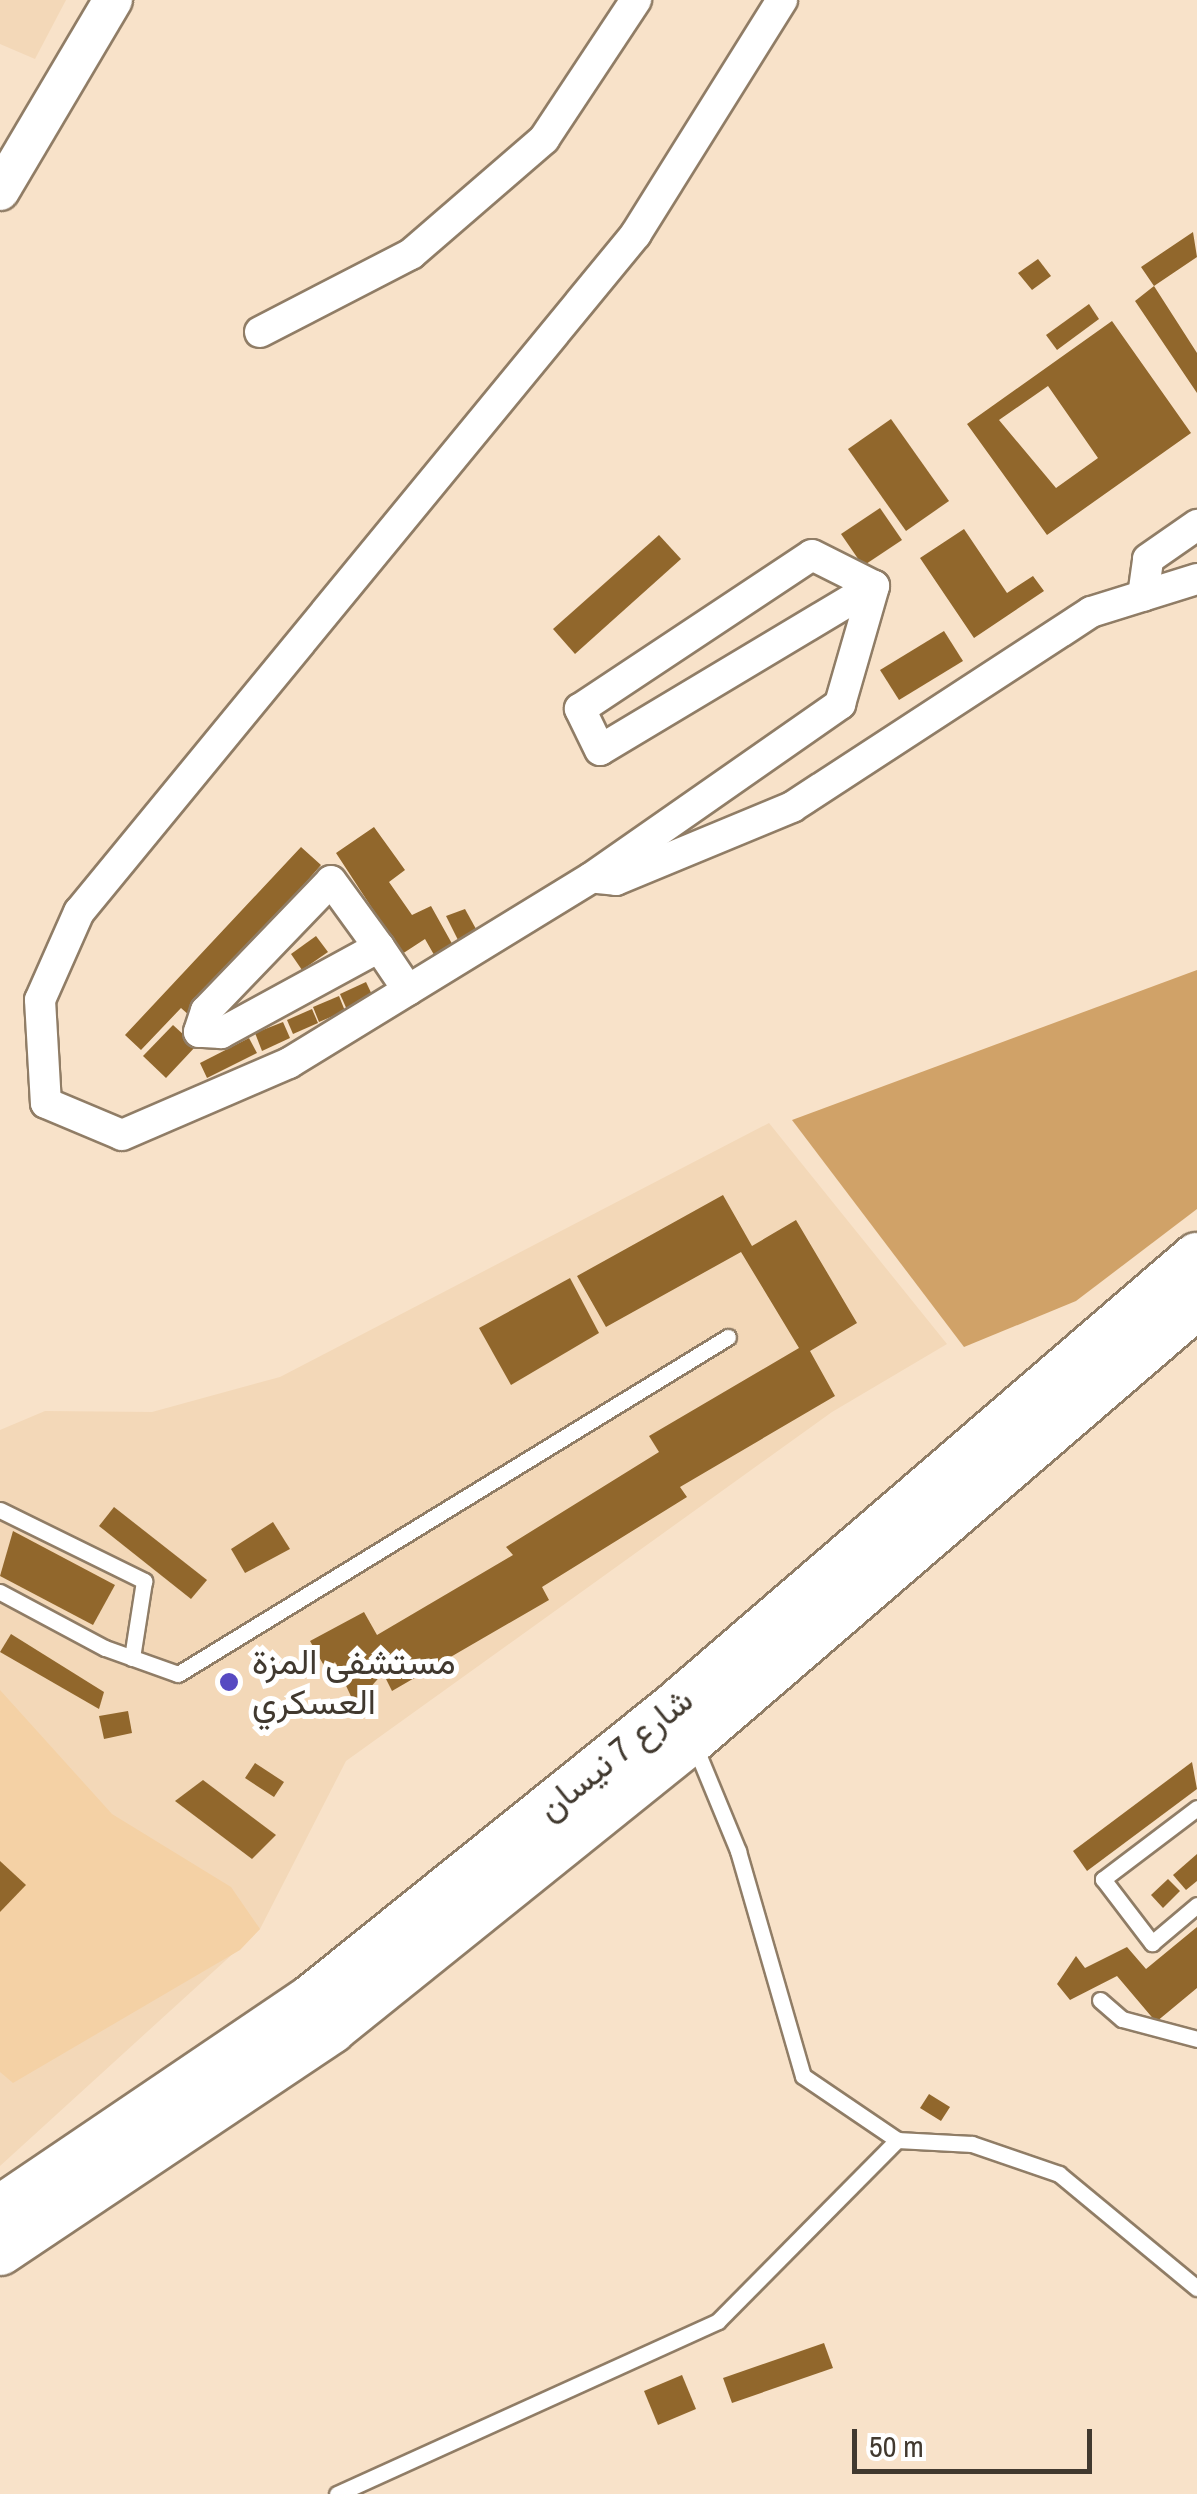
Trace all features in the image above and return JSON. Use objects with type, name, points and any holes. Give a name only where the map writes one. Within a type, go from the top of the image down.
[{"type":"main road","name":"شارع 7 نيسان","points":[[0,2251],[331,2030],[685,1722],[1197,1257]]},
{"type":"main road","name":"شارع 7 نيسان","points":[[0,2210],[310,2001],[685,1722],[1197,1304]]},
{"type":"street","points":[[0,191],[113,0]]},
{"type":"street","points":[[260,332],[411,254],[544,138],[636,0]]},
{"type":"street","points":[[782,0],[636,234],[79,912],[40,1000],[46,1103],[122,1135],[289,1063],[591,878],[840,704],[874,586]]},
{"type":"street","points":[[1143,596],[1148,558],[1197,524]]},
{"type":"street","points":[[812,555],[874,586],[600,750],[580,708],[812,555]]},
{"type":"street","points":[[591,878],[616,880],[792,807],[1091,612],[1197,579]]},
{"type":"street","points":[[378,947],[221,1033],[199,1032],[206,1011],[332,881],[408,990]]},
{"type":"lane","points":[[0,1592],[132,1658],[178,1674],[728,1337]]},
{"type":"lane","points":[[0,1510],[144,1581],[132,1658]]},
{"type":"lane","points":[[685,1722],[738,1851],[803,2076],[898,2140],[972,2144],[1059,2174],[1197,2288]]},
{"type":"lane","points":[[1197,1808],[1103,1879],[1152,1943],[1197,1905]]},
{"type":"lane","points":[[1100,2000],[1122,2019],[1197,2039]]},
{"type":"lane","points":[[337,2494],[718,2321],[898,2140]]},
{"type":"shaded area","points":[[0,0],[66,0],[35,59],[0,44]]},
{"type":"shaded area","points":[[1197,970],[1197,1209],[1076,1301],[964,1347],[792,1120]]},
{"type":"shaded area","name":"مستشفى المزة العسكري","points":[[769,1123],[947,1344],[832,1412],[346,1761],[260,1929],[0,2166],[0,1430],[45,1411],[152,1412],[280,1377]]},
{"type":"shaded area","points":[[0,1690],[112,1814],[231,1887],[260,1929],[240,1950],[13,2083],[0,2072]]},
{"type":"building","points":[[1193,232],[1197,257],[1154,286],[1141,267]]},
{"type":"building","points":[[1038,259],[1051,276],[1032,290],[1018,273]]},
{"type":"building","points":[[1154,286],[1197,353],[1197,393],[1135,301]]},
{"type":"building","points":[[1089,304],[1099,319],[1057,350],[1046,335]]},
{"type":"building","points":[[1112,321],[1191,433],[1047,535],[967,424]],"holes":[[[1048,386],[1098,458],[1056,488],[999,420]]]},
{"type":"building","points":[[891,419],[949,501],[906,531],[848,449]]},
{"type":"building","points":[[880,508],[902,540],[863,566],[841,534]]},
{"type":"building","points":[[964,529],[1007,593],[1033,576],[1044,591],[974,638],[920,558]]},
{"type":"building","points":[[659,535],[681,559],[575,654],[553,629]]},
{"type":"building","points":[[944,631],[963,661],[899,700],[880,670]]},
{"type":"building","points":[[374,827],[405,870],[389,882],[412,915],[431,906],[455,949],[437,960],[425,939],[402,954],[336,853]]},
{"type":"building","points":[[301,847],[321,865],[190,1016],[181,1008],[141,1050],[125,1035]]},
{"type":"building","points":[[465,909],[481,938],[462,948],[446,916]]},
{"type":"building","points":[[316,936],[328,952],[302,970],[291,954]]},
{"type":"building","points":[[366,982],[375,1001],[348,1012],[340,994]]},
{"type":"building","points":[[339,996],[345,1011],[319,1022],[313,1007]]},
{"type":"building","points":[[312,1009],[318,1023],[293,1034],[287,1020]]},
{"type":"building","points":[[283,1022],[290,1038],[262,1051],[255,1033]]},
{"type":"building","points":[[173,1025],[196,1046],[166,1078],[143,1056]]},
{"type":"building","points":[[249,1038],[257,1053],[207,1078],[200,1063]]},
{"type":"building","points":[[723,1195],[752,1246],[796,1220],[857,1323],[810,1351],[835,1396],[680,1487],[687,1497],[542,1587],[549,1600],[392,1691],[383,1673],[355,1705],[335,1662],[327,1671],[310,1641],[364,1612],[377,1635],[513,1555],[506,1547],[659,1452],[649,1436],[799,1348],[741,1252],[606,1327],[577,1276]]},
{"type":"building","points":[[570,1278],[599,1333],[511,1385],[479,1328]]},
{"type":"building","points":[[114,1507],[207,1580],[191,1599],[99,1526]]},
{"type":"building","points":[[273,1522],[290,1549],[245,1573],[231,1549]]},
{"type":"building","points":[[13,1531],[115,1585],[93,1625],[0,1576]]},
{"type":"building","points":[[11,1634],[104,1692],[99,1709],[0,1652]]},
{"type":"building","points":[[128,1711],[132,1733],[104,1739],[99,1716]]},
{"type":"building","points":[[1192,1762],[1197,1789],[1087,1871],[1073,1851]]},
{"type":"building","points":[[255,1763],[284,1782],[274,1797],[245,1778]]},
{"type":"building","points":[[203,1780],[276,1835],[252,1859],[175,1801]]},
{"type":"building","points":[[1197,1854],[1197,1881],[1186,1890],[1173,1875]]},
{"type":"building","points":[[0,1861],[26,1885],[0,1912]]},
{"type":"building","points":[[1168,1879],[1180,1891],[1163,1908],[1151,1895]]},
{"type":"building","points":[[1197,1927],[1197,1988],[1156,2022],[1117,1976],[1070,2000],[1057,1984],[1076,1956],[1085,1968],[1127,1947],[1146,1969]]},
{"type":"building","points":[[929,2094],[950,2107],[941,2121],[920,2108]]},
{"type":"building","points":[[824,2343],[833,2368],[732,2403],[723,2378]]},
{"type":"building","points":[[682,2375],[696,2409],[658,2425],[644,2391]]},
{"type":"place","name":"مستشفى المزة العسكري","points":[[229,1682]]}]
